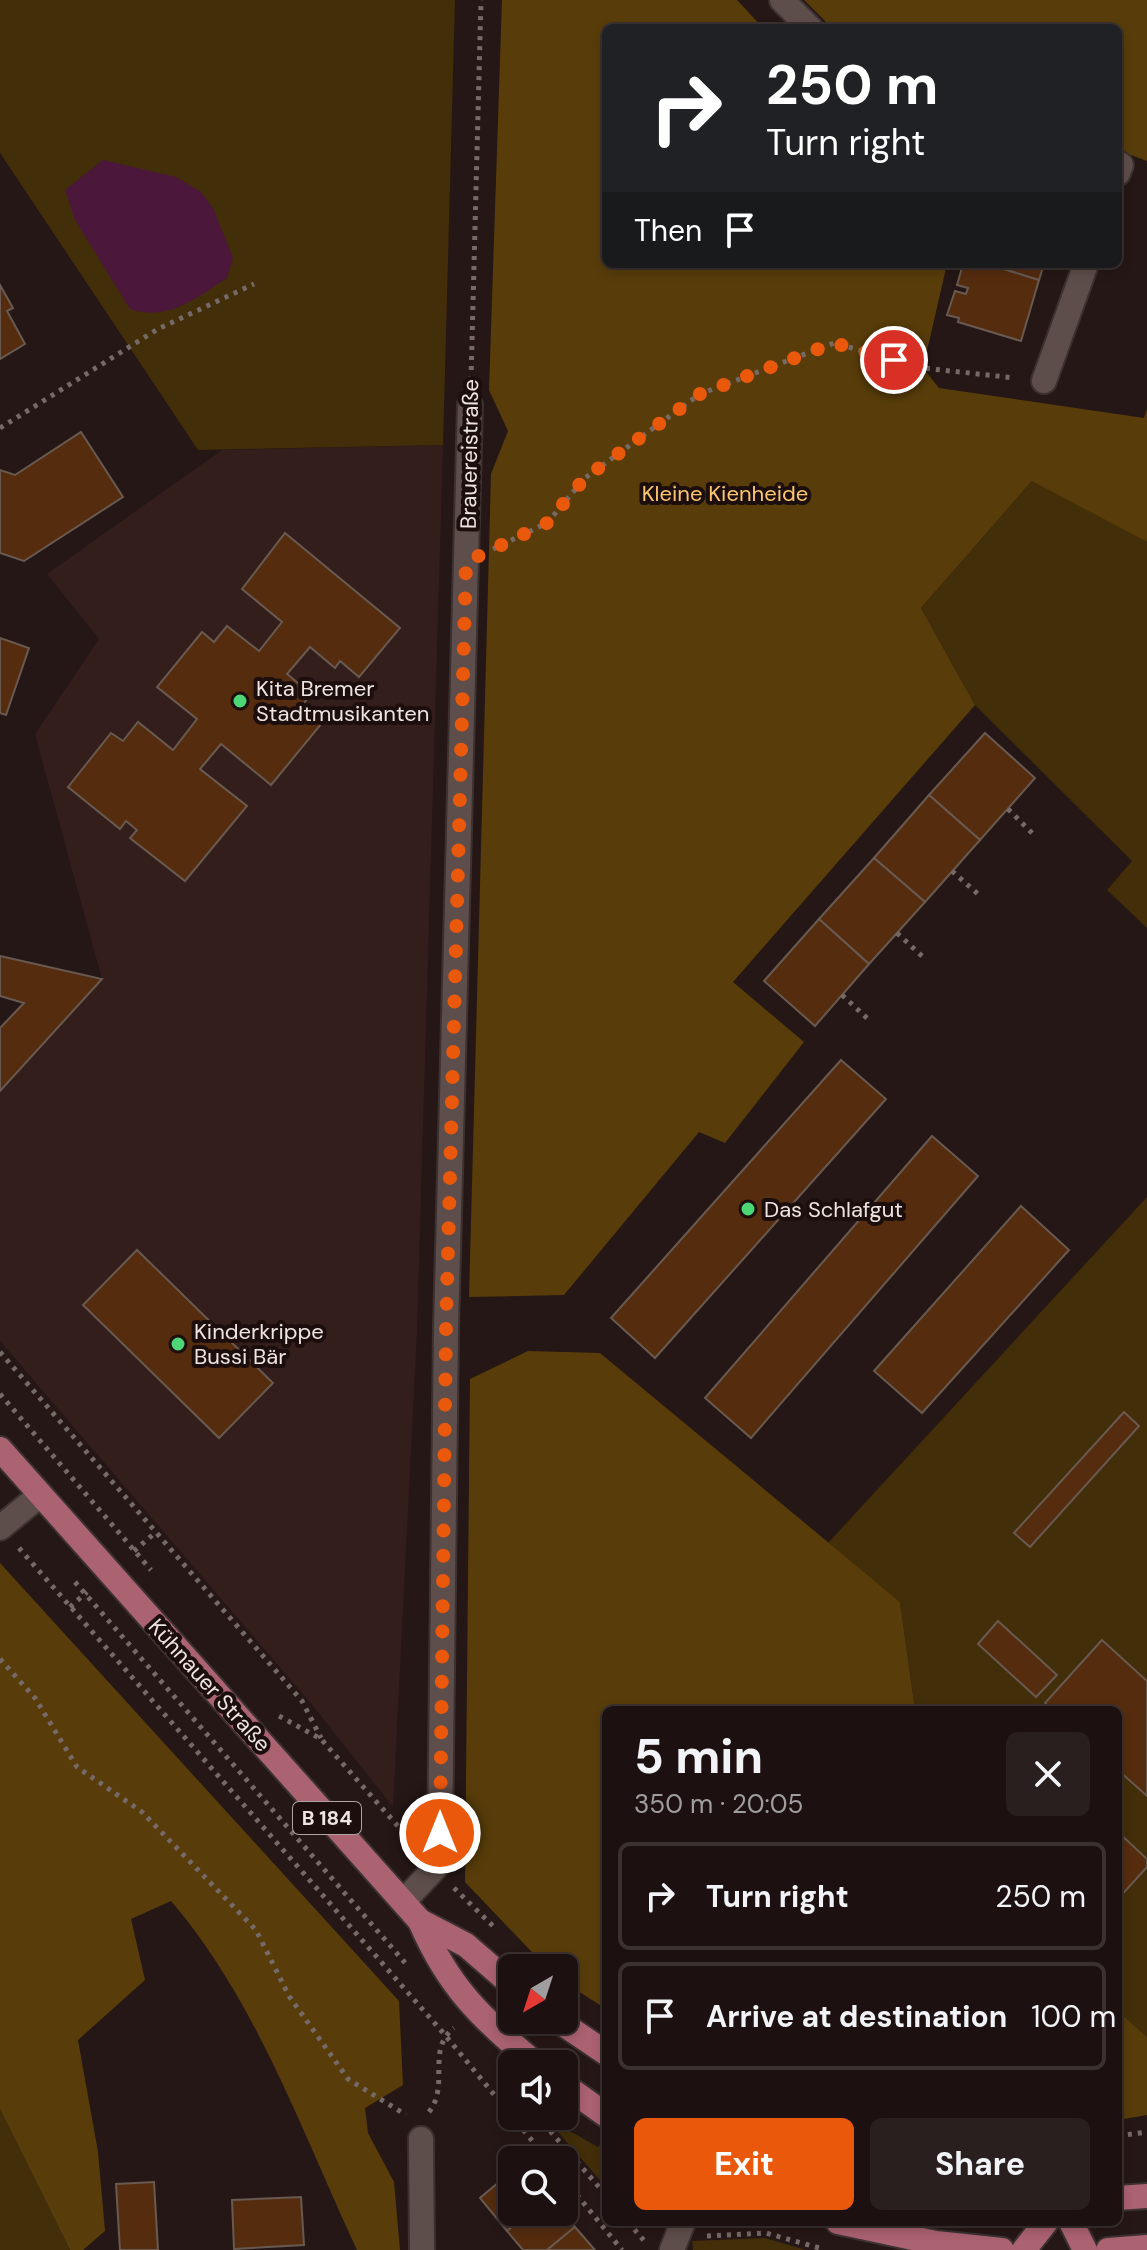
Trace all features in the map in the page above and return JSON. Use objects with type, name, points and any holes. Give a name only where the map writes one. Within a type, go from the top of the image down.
[{"type":"main road","name":"Kühnauer Straße","points":[[0,1449],[420,1921],[438,1963],[476,2010],[520,2050]]},
{"type":"main road","name":"Kühnauer Straße","points":[[420,1921],[466,1945],[498,1973]]},
{"type":"main road","points":[[578,2034],[602,2050]]},
{"type":"main road","points":[[578,2095],[602,2112]]},
{"type":"main road","points":[[1122,2198],[1147,2196]]},
{"type":"main road","points":[[857,2226],[936,2243],[1002,2250]]},
{"type":"main road","points":[[1024,2250],[1043,2226]]},
{"type":"main road","points":[[1073,2226],[1085,2250]]},
{"type":"main road","points":[[1108,2250],[1147,2247]]},
{"type":"street","points":[[782,0],[806,24]]},
{"type":"street","points":[[1044,381],[1085,268]]},
{"type":"street","name":"Brauereistraße","points":[[435,1868],[440,1841],[445,1343],[470,405]]},
{"type":"street","points":[[1,1528],[40,1495]]},
{"type":"street","points":[[403,1902],[435,1868]]},
{"type":"street","points":[[421,2131],[422,2250]]},
{"type":"path","name":"Brauereistraße","points":[[470,405],[481,0]]},
{"type":"path","points":[[0,428],[158,329],[254,284]]},
{"type":"path","points":[[466,562],[547,523],[585,478],[700,394],[834,343],[923,368],[1044,381]]},
{"type":"path","points":[[1008,809],[1033,834]]},
{"type":"path","points":[[952,871],[979,895]]},
{"type":"path","points":[[897,933],[923,957]]},
{"type":"path","points":[[842,995],[868,1019]]},
{"type":"path","points":[[0,1352],[302,1701],[321,1739],[435,1868],[495,1928]]},
{"type":"path","points":[[0,1394],[155,1575]]},
{"type":"path","points":[[1,1528],[445,2035],[536,2146]]},
{"type":"path","points":[[66,1571],[417,1977]]},
{"type":"path","points":[[0,1659],[35,1698],[77,1767],[142,1812],[256,1930],[289,1996],[348,2079],[421,2131],[440,2099],[438,2061],[445,2035],[458,2025]]},
{"type":"path","points":[[270,1708],[321,1739]]},
{"type":"path","points":[[549,2130],[602,2190]]},
{"type":"path","points":[[1122,2135],[1147,2132]]},
{"type":"path","points":[[578,2196],[602,2226]]},
{"type":"path","points":[[602,2226],[622,2250]]},
{"type":"path","points":[[631,2226],[652,2250]]},
{"type":"path","points":[[678,2234],[766,2233],[826,2250]]},
{"type":"shaded area","points":[[0,0],[455,0],[443,445],[198,450],[0,153]]},
{"type":"shaded area","points":[[103,160],[176,177],[201,192],[213,208],[233,258],[227,278],[193,300],[169,310],[144,312],[130,309],[75,220],[65,190]]},
{"type":"shaded area","points":[[443,445],[417,1331],[393,1807],[314,1707],[0,1341],[0,1089],[102,979],[35,734],[99,639],[47,574],[222,450]]},
{"type":"shaded area","points":[[1033,480],[1147,542],[1147,928],[1107,890],[1132,861],[975,705],[921,608]]},
{"type":"shaded area","points":[[1147,1197],[1147,2037],[1122,2015],[1122,1706],[914,1706],[900,1602],[828,1543]]},
{"type":"shaded area","points":[[0,2109],[65,2240],[70,2250],[0,2250]]},
{"type":"shaded area","points":[[556,2130],[568,2130],[598,2147],[602,2142],[602,2182],[578,2155],[578,2146],[570,2146]]},
{"type":"shaded area","points":[[765,2238],[806,2250],[693,2250],[692,2241]]},
{"type":"green space","name":"Kleine Kienheide","points":[[502,0],[737,0],[759,24],[602,24],[602,268],[946,268],[923,368],[939,388],[1144,418],[1147,409],[1147,542],[1032,481],[921,608],[975,705],[733,982],[804,1042],[725,1143],[699,1132],[564,1295],[469,1297],[491,474],[508,431],[489,390]]},
{"type":"green space","points":[[804,0],[1147,0],[1147,161],[1122,152],[1122,24],[828,24]]},
{"type":"green space","points":[[528,1351],[600,1353],[900,1602],[914,1706],[602,1706],[602,2006],[578,1991],[578,1954],[534,1954],[465,1882],[470,1379]]},
{"type":"green space","points":[[0,1563],[399,2001],[403,2085],[365,2108],[368,2133],[394,2182],[400,2250],[357,2250],[253,2024],[201,1940],[171,1901],[131,1919],[145,1980],[78,2040],[98,2152],[105,2231],[83,2250],[70,2250],[0,2109]]},
{"type":"green space","points":[[1122,2015],[1147,2037],[1147,2115],[1122,2119]]},
{"type":"building","points":[[962,268],[1001,268],[1039,280],[1021,341],[958,322],[959,318],[947,315],[955,291],[966,294],[968,288],[957,285]]},
{"type":"building","points":[[1001,268],[1043,268],[1039,280]]},
{"type":"building","points":[[0,285],[13,308],[7,311],[25,344],[0,359]]},
{"type":"building","points":[[81,432],[123,497],[24,561],[0,553],[0,470],[15,475]]},
{"type":"building","name":"Kita Bremer Stadtmusikanten","points":[[285,533],[400,628],[359,677],[340,661],[335,668],[310,647],[287,674],[311,694],[301,707],[322,723],[271,785],[221,744],[200,769],[247,806],[185,881],[130,838],[137,830],[126,821],[120,829],[68,787],[111,733],[123,741],[138,722],[173,750],[197,719],[157,687],[202,632],[214,642],[227,626],[259,651],[282,622],[242,589]]},
{"type":"building","points":[[0,638],[29,648],[6,715],[0,713]]},
{"type":"building","points":[[985,733],[1035,778],[980,840],[929,795]]},
{"type":"building","points":[[929,795],[980,840],[925,902],[874,858]]},
{"type":"building","points":[[874,858],[925,902],[869,964],[819,919]]},
{"type":"building","points":[[819,919],[869,964],[815,1026],[764,981]]},
{"type":"building","points":[[0,956],[102,979],[0,1091],[0,1028],[24,1003],[0,996]]},
{"type":"building","name":"Das Schlafgut","points":[[841,1060],[886,1099],[655,1358],[611,1318]]},
{"type":"building","points":[[932,1136],[978,1176],[751,1438],[705,1398]]},
{"type":"building","points":[[1021,1206],[1069,1250],[922,1413],[874,1371]]},
{"type":"building","name":"Kinderkrippe Bussi Bär","points":[[137,1250],[273,1383],[219,1438],[83,1305]]},
{"type":"building","points":[[1124,1412],[1139,1426],[1030,1547],[1014,1533]]},
{"type":"building","points":[[998,1621],[1057,1675],[1036,1697],[978,1644]]},
{"type":"building","points":[[1102,1640],[1147,1681],[1147,1796],[1122,1774],[1122,1706],[1048,1706],[1045,1703]]},
{"type":"building","points":[[1122,1836],[1147,1859],[1147,1867],[1122,1895]]},
{"type":"building","points":[[154,2182],[158,2250],[120,2250],[116,2184]]},
{"type":"building","points":[[498,2183],[498,2220],[480,2198]]},
{"type":"building","points":[[301,2197],[304,2245],[234,2249],[232,2200]]},
{"type":"building","points":[[513,2226],[575,2227],[547,2250],[523,2250],[507,2231]]},
{"type":"building","points":[[575,2227],[595,2250],[547,2250]]},
{"type":"place","name":"Kita Bremer Stadtmusikanten","points":[[240,701]]},
{"type":"place","name":"Das Schlafgut","points":[[748,1209]]},
{"type":"place","name":"Kinderkrippe Bussi Bär","points":[[178,1344]]},
{"type":"route","points":[[440,1833],[446,1328],[466,562],[547,523],[585,478],[700,394],[834,343],[894,360]]}]
